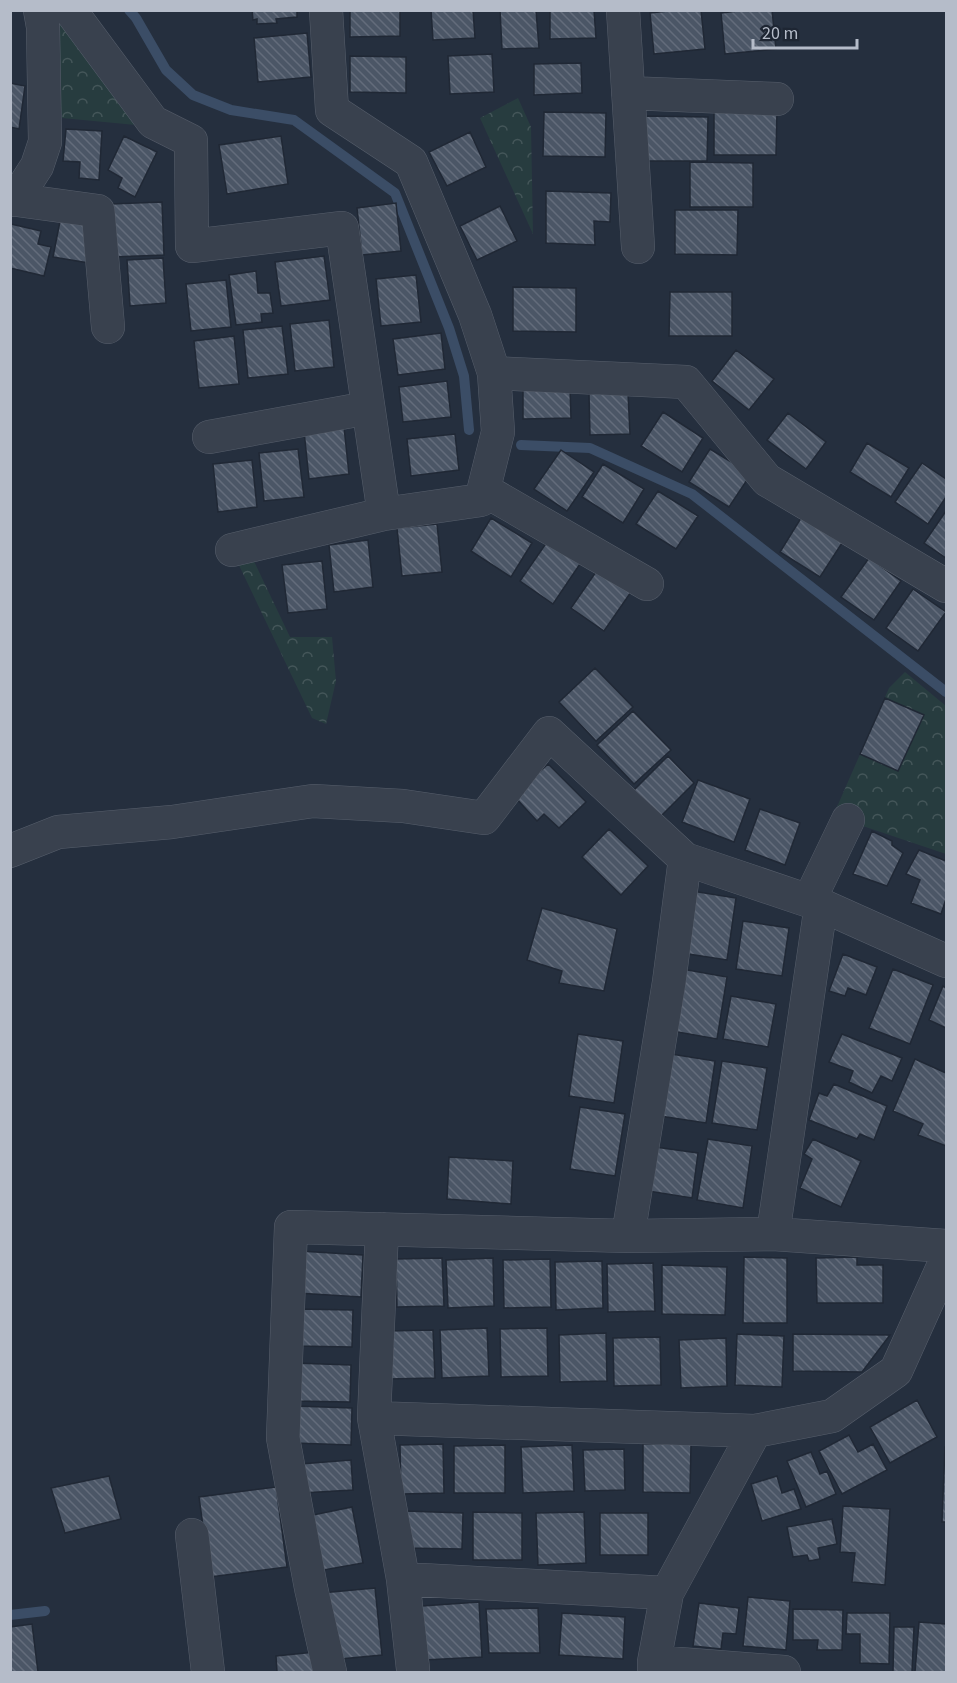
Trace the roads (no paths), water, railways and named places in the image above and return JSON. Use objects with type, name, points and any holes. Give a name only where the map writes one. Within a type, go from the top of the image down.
[{"type":"street","points":[[40,10],[43,27],[45,142],[37,166],[13,200],[98,211],[108,327]]},
{"type":"street","points":[[70,10],[153,122],[191,141],[192,246],[342,228],[384,514]]},
{"type":"street","points":[[232,550],[384,514],[481,501],[498,432],[494,373],[475,315],[411,162],[332,110],[326,10]]},
{"type":"street","points":[[624,10],[638,247]]},
{"type":"street","points":[[628,93],[777,99]]},
{"type":"street","points":[[494,373],[686,382],[767,480],[946,586]]},
{"type":"street","points":[[209,437],[368,408]]},
{"type":"street","points":[[484,490],[647,584]]},
{"type":"street","points":[[10,851],[58,832],[172,822],[313,801],[403,806],[484,818],[549,733],[685,859],[815,903],[946,961]]},
{"type":"street","points":[[772,1234],[815,903],[848,820]]},
{"type":"street","points":[[628,1236],[669,982],[685,859]]},
{"type":"street","points":[[330,1672],[310,1588],[283,1438],[291,1227],[628,1236],[772,1234],[946,1246]]},
{"type":"street","points":[[382,1229],[374,1418],[403,1579],[413,1670]]},
{"type":"street","points":[[374,1418],[755,1431],[832,1416],[896,1371],[946,1260]]},
{"type":"street","points":[[755,1431],[667,1593],[654,1667],[784,1672]]},
{"type":"street","points":[[192,1535],[208,1672]]},
{"type":"street","points":[[403,1579],[667,1593]]},
{"type":"waterway","points":[[129,10],[166,70],[193,95],[231,110],[294,120],[395,193],[449,328],[464,376],[469,430]]},
{"type":"waterway","points":[[521,445],[590,448],[692,494],[946,692]]},
{"type":"waterway","points":[[10,1615],[45,1611]]}]
